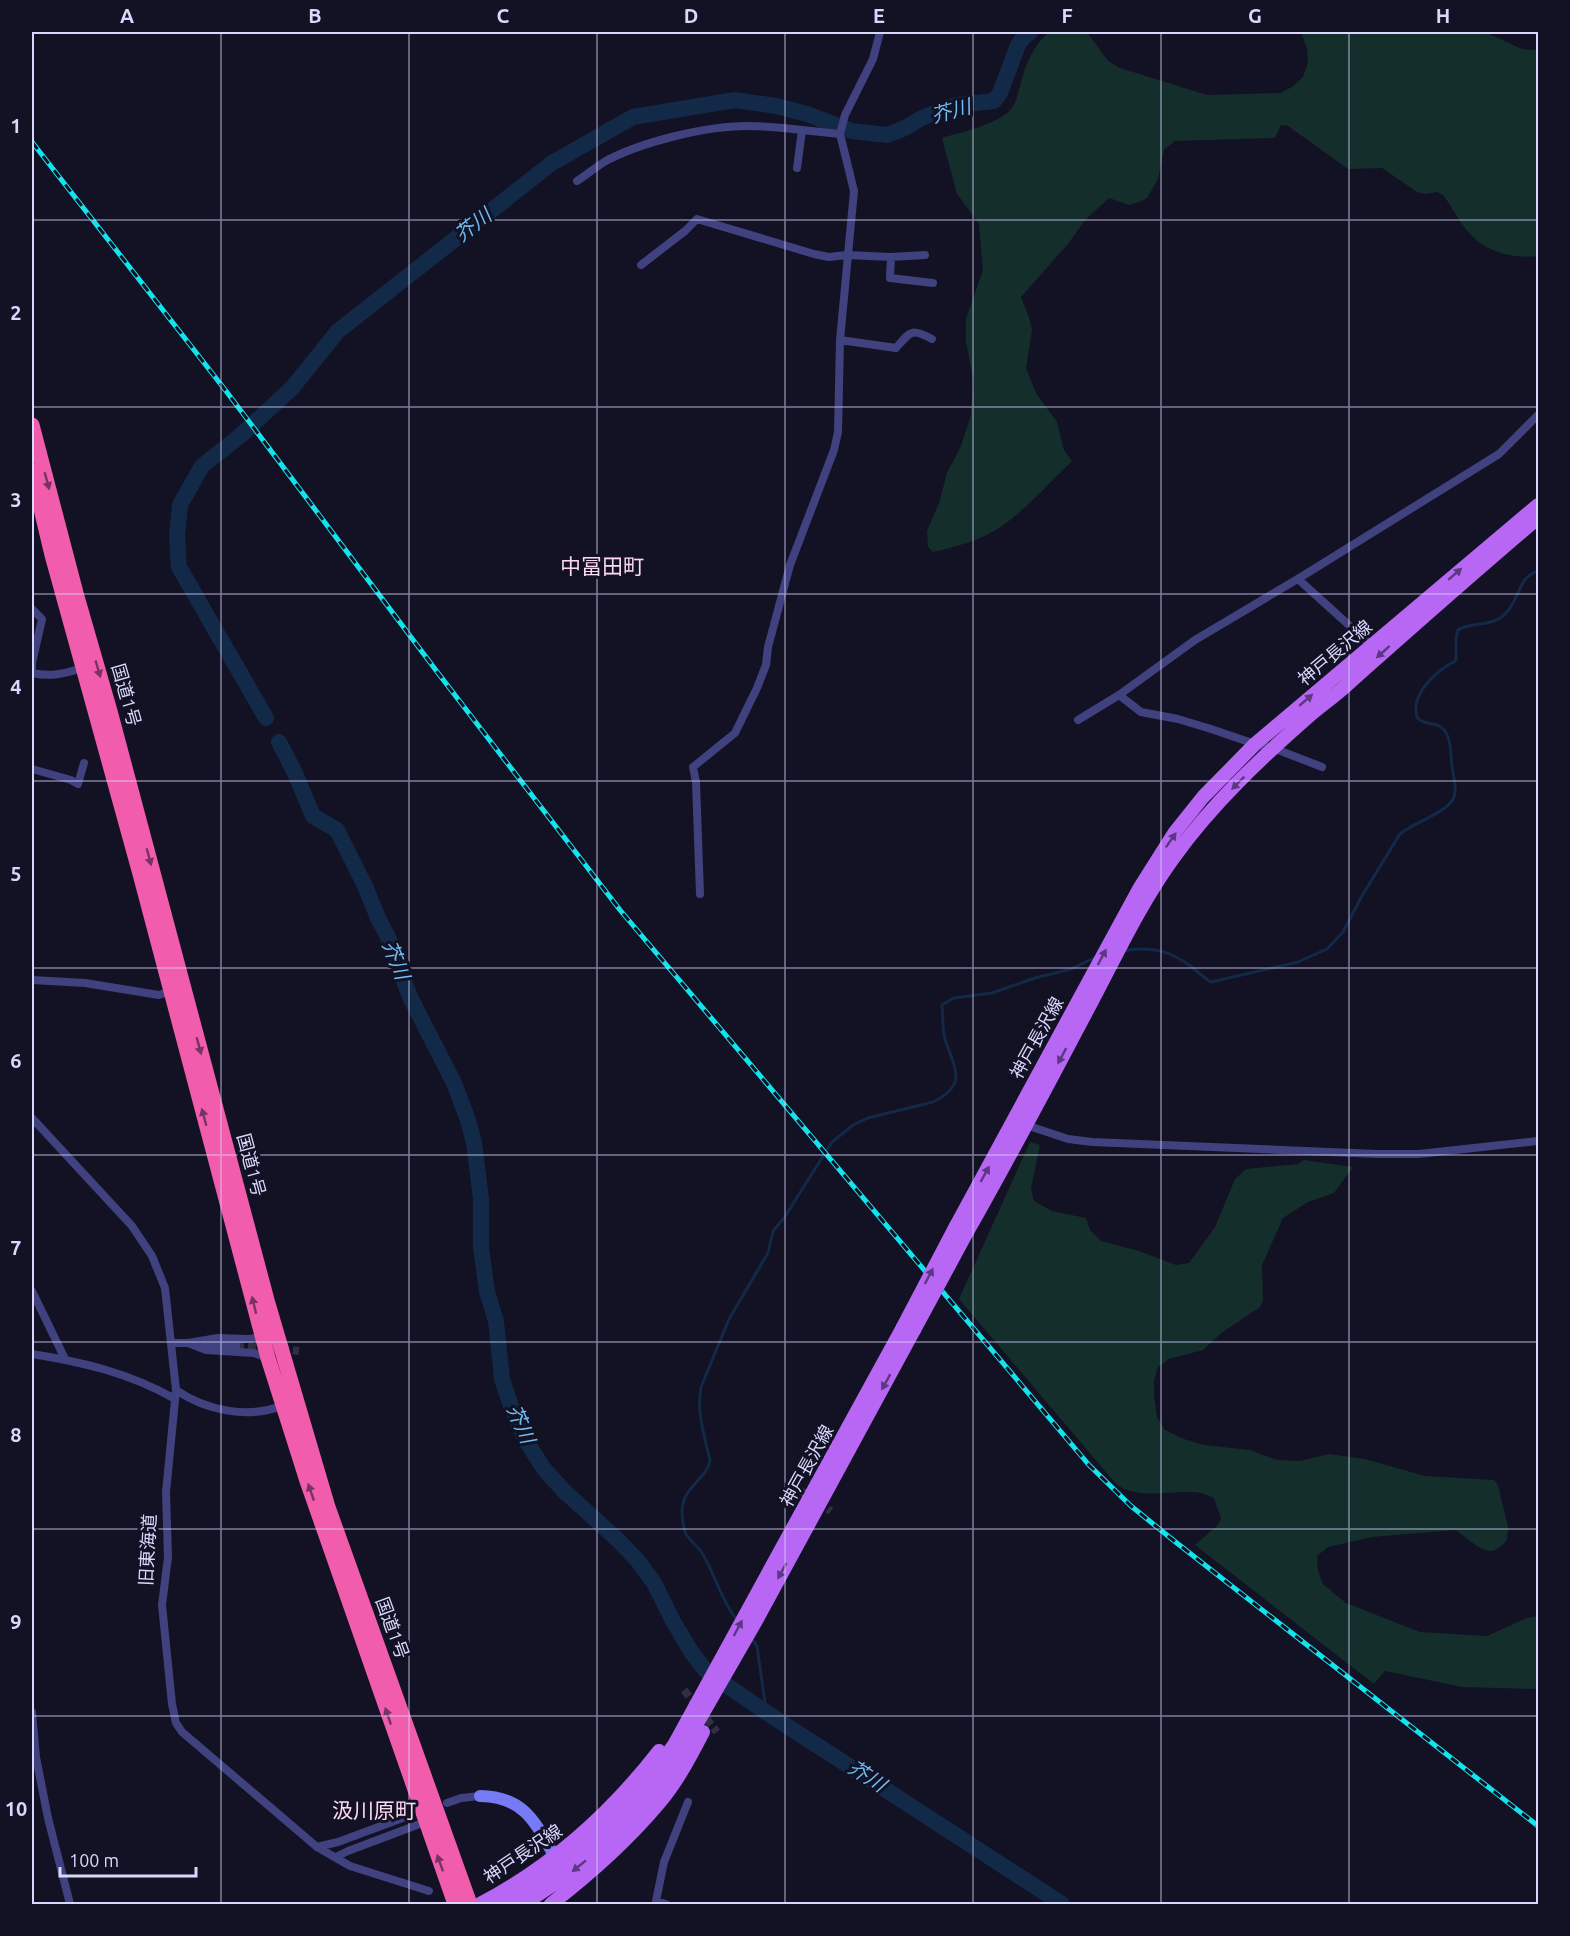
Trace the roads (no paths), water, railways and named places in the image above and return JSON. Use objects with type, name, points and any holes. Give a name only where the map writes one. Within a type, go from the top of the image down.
[{"type":"highway","name":"国道1号","points":[[32,425],[307,1441],[332,1518],[470,1905]]},
{"type":"highway","name":"国道1号","points":[[32,471],[82,668],[171,991],[268,1358],[310,1491],[455,1905]]},
{"type":"main road","name":"神戸長沢線","points":[[1021,1122],[1074,1009],[1139,889],[1175,832],[1203,797],[1255,744],[1539,505]]},
{"type":"main road","name":"神戸長沢線","points":[[551,1905],[632,1833],[667,1740],[680,1718],[708,1703],[759,1602],[962,1229],[1155,886],[1173,858],[1216,805],[1273,748],[1539,518]]},
{"type":"main road","name":"神戸長沢線","points":[[501,1905],[584,1848],[669,1772],[757,1619],[759,1602]]},
{"type":"main road","name":"神戸長沢線","points":[[480,1905],[555,1857],[646,1792]]},
{"type":"main road","name":"神戸長沢線","points":[[524,1905],[594,1854],[622,1828],[646,1792]]},
{"type":"street","points":[[700,894],[696,782],[693,766],[735,733],[757,688],[766,665],[768,646],[790,565],[834,450],[838,432],[840,340],[854,191],[841,129],[873,59],[880,32]]},
{"type":"street","points":[[577,181],[604,162],[632,149],[658,141],[747,126],[802,130],[841,129]]},
{"type":"street","points":[[797,168],[802,130]]},
{"type":"street","points":[[641,265],[697,219],[829,257],[925,255]]},
{"type":"street","points":[[891,257],[891,278],[933,284]]},
{"type":"street","points":[[840,340],[896,348],[910,332],[916,331],[932,339]]},
{"type":"street","points":[[1078,720],[1119,695],[1179,650],[1499,454],[1539,415]]},
{"type":"street","points":[[1298,579],[1372,646]]},
{"type":"street","points":[[32,609],[42,619],[32,663],[32,674],[45,676],[63,674],[82,668]]},
{"type":"street","points":[[1119,695],[1142,712],[1178,719],[1273,748],[1322,766]]},
{"type":"street","points":[[32,769],[78,784],[84,763]]},
{"type":"street","points":[[32,980],[85,983],[159,994],[171,991]]},
{"type":"street","name":"旧東海道","points":[[32,1118],[132,1226],[152,1256],[165,1288],[175,1394],[166,1492],[168,1546],[162,1605],[167,1673],[176,1723],[182,1732],[317,1847],[350,1866],[429,1892]]},
{"type":"street","points":[[1021,1122],[1068,1139],[1092,1142],[1377,1154],[1419,1154],[1539,1141]]},
{"type":"street","points":[[32,1291],[65,1359]]},
{"type":"street","points":[[188,1343],[218,1338],[248,1339],[256,1338],[261,1334]]},
{"type":"street","points":[[171,1343],[236,1346]]},
{"type":"street","points":[[188,1343],[206,1350],[254,1353],[268,1358]]},
{"type":"street","points":[[32,1354],[65,1359],[121,1373],[215,1408],[256,1411],[283,1405]]},
{"type":"street","points":[[32,1712],[36,1757],[48,1818],[70,1905]]},
{"type":"street","points":[[447,1803],[461,1798],[480,1796],[500,1797],[519,1806],[536,1824],[555,1857]]},
{"type":"street","points":[[666,1905],[656,1901],[657,1893],[664,1862],[688,1802]]},
{"type":"street","points":[[317,1847],[338,1842],[408,1816]]},
{"type":"street","points":[[336,1857],[425,1822]]},
{"type":"waterway","name":"芥川","points":[[266,718],[179,567],[177,537],[180,505],[202,466],[240,436],[292,388],[338,331],[552,163],[633,117],[735,100],[776,106],[807,114],[852,131],[887,135],[941,110],[957,105],[994,101],[1000,93],[1018,45],[1030,32]]},
{"type":"waterway","points":[[1122,951],[1150,949],[1167,953],[1184,961],[1211,982],[1298,962],[1327,949],[1343,932],[1363,894],[1400,834],[1444,809],[1453,799],[1455,783],[1445,731],[1417,718],[1416,705],[1424,686],[1456,660],[1458,630],[1499,619],[1513,603],[1526,578],[1538,571]]},
{"type":"waterway","name":"芥川","points":[[279,742],[313,816],[337,830],[388,937],[410,997],[454,1083],[468,1120],[474,1143],[481,1199],[481,1248],[487,1292],[496,1321],[502,1379],[526,1441],[544,1469],[638,1561],[654,1583],[692,1653],[706,1671],[1062,1904]]},
{"type":"waterway","points":[[737,1620],[726,1603],[705,1558],[685,1532],[682,1507],[688,1492],[705,1472],[710,1461],[700,1415],[701,1387],[729,1319],[768,1253],[773,1231],[784,1218],[832,1142],[853,1125],[868,1118],[933,1102],[951,1089],[956,1075],[944,1035],[942,1005],[954,998],[992,993],[1035,978],[1071,969],[1098,956]]},
{"type":"waterway","points":[[750,1637],[757,1646],[765,1703],[761,1709]]},
{"type":"tunnel","points":[[236,1346],[268,1348]]},
{"type":"tunnel","points":[[281,1349],[299,1351]]},
{"type":"tunnel","points":[[798,1489],[831,1511]]},
{"type":"tunnel","points":[[684,1690],[717,1732]]},
{"type":"railway","points":[[32,142],[226,391],[620,910],[1089,1465],[1131,1506],[1173,1540],[1538,1826]]},
{"type":"district","name":"中冨田町","points":[[602,567]]},
{"type":"district","name":"汲川原町","points":[[374,1811]]}]
